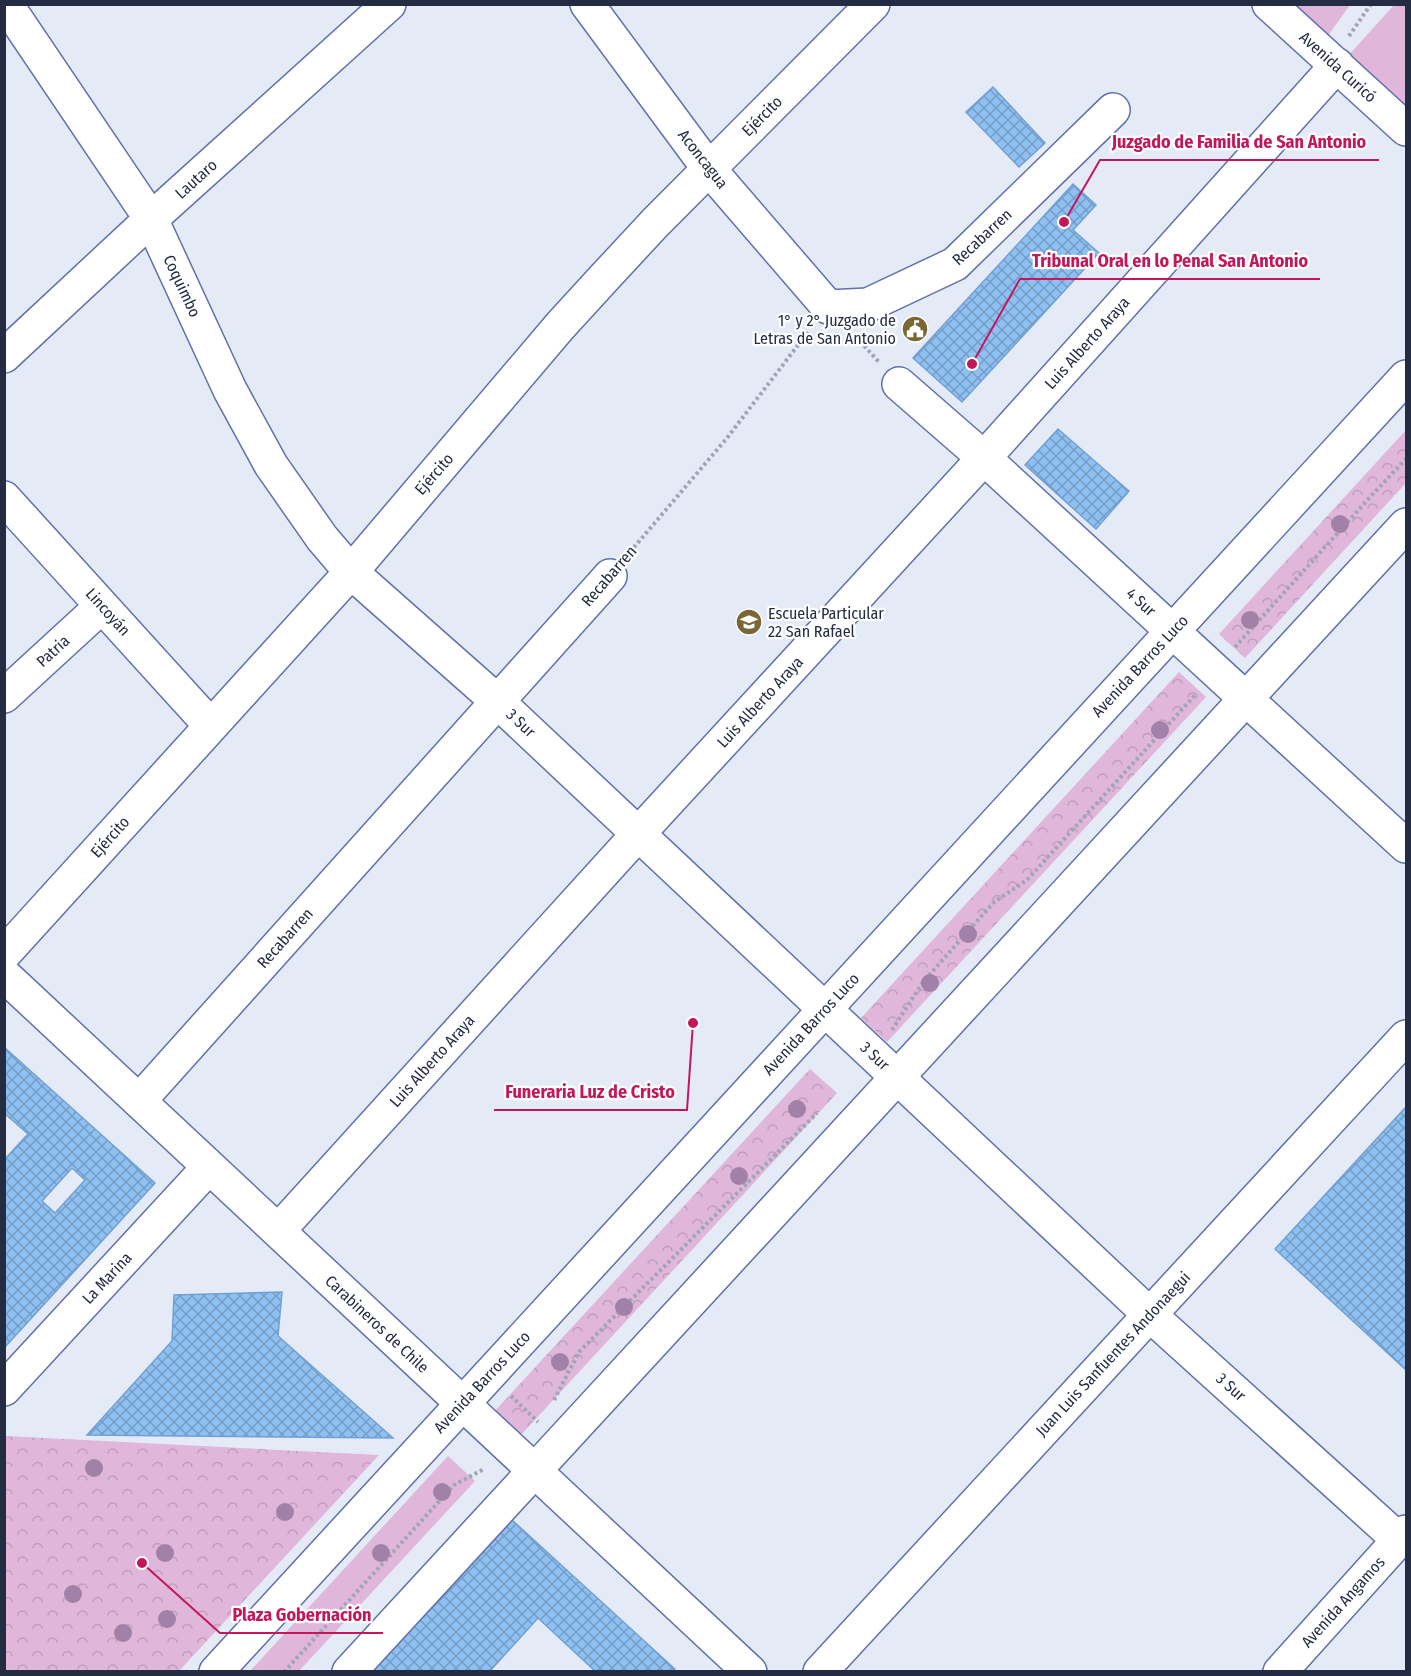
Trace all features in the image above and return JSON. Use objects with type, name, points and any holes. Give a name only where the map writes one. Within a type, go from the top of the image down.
[{"type":"street","name":"Coquimbo","points":[[6,4],[151,219],[249,428],[296,502],[351,572]]},
{"type":"street","name":"Lautaro","points":[[4,356],[151,219],[389,4]]},
{"type":"street","name":"Aconcagua","points":[[587,4],[709,169],[828,307]]},
{"type":"street","name":"Ejército","points":[[4,954],[351,572],[560,326],[655,223],[873,4]]},
{"type":"street","name":"Avenida Curicó","points":[[1269,4],[1407,129]]},
{"type":"street","name":"Luis Alberto Araya","points":[[278,1231],[639,833],[984,458],[1337,65]]},
{"type":"street","name":"Recabarren","points":[[828,307],[868,305],[955,264],[1113,110]]},
{"type":"street","name":"Avenida Barros Luco","points":[[216,1671],[1407,377]]},
{"type":"street","name":"4 Sur","points":[[899,384],[984,458],[1407,846]]},
{"type":"street","name":"Lincoyán","points":[[4,498],[211,726]]},
{"type":"street","points":[[349,1671],[525,1461],[897,1077],[1407,525]]},
{"type":"street","name":"3 Sur","points":[[351,572],[639,833],[1149,1314],[1403,1536]]},
{"type":"street","name":"Recabarren","points":[[139,1101],[609,576]]},
{"type":"street","name":"Patria","points":[[4,696],[102,606]]},
{"type":"street","name":"Carabineros de Chile","points":[[4,975],[750,1671]]},
{"type":"street","name":"Juan Luis Sanfuentes Andonaegui","points":[[820,1671],[1407,1037]]},
{"type":"street","name":"La Marina","points":[[4,1389],[209,1167]]},
{"type":"street","name":"Avenida Angamos","points":[[1280,1671],[1403,1536]]},
{"type":"path","points":[[828,307],[899,384]]},
{"type":"path","name":"Recabarren","points":[[609,576],[727,438],[828,307]]},
{"type":"path","points":[[873,1055],[907,1009],[923,982],[994,902],[1027,880],[1185,708],[1214,669],[1407,459]]},
{"type":"path","points":[[551,1406],[579,1352],[825,1104]]},
{"type":"path","points":[[284,1671],[454,1485],[525,1461],[540,1423]]},
{"type":"green space","points":[[1290,5],[1350,5],[1327,37]]},
{"type":"green space","points":[[1394,5],[1406,5],[1406,105],[1347,57]]},
{"type":"green space","points":[[1406,430],[1406,483],[1245,658],[1219,634]]},
{"type":"green space","points":[[1179,672],[1206,697],[887,1042],[861,1018]]},
{"type":"green space","points":[[810,1069],[837,1093],[518,1438],[492,1414]]},
{"type":"green space","points":[[5,1436],[379,1455],[179,1671],[5,1672]]},
{"type":"green space","points":[[448,1456],[475,1481],[299,1671],[250,1671]]},
{"type":"building","points":[[993,87],[1045,143],[1019,167],[966,112]]},
{"type":"building","points":[[1073,184],[1096,205],[1073,230],[1099,253],[962,402],[913,358]]},
{"type":"building","points":[[1058,429],[1129,491],[1096,529],[1025,465]]},
{"type":"building","points":[[4,1047],[155,1183],[4,1348],[4,1160],[28,1134],[4,1113]],"holes":[[[72,1168],[85,1180],[55,1213],[42,1201]]]},
{"type":"building","points":[[1406,1107],[1406,1370],[1275,1249]]},
{"type":"building","points":[[282,1292],[278,1336],[393,1438],[87,1435],[172,1341],[174,1295]]},
{"type":"building","points":[[512,1520],[675,1669],[673,1672],[596,1672],[538,1618],[489,1672],[372,1672]]},
{"type":"place","name":"Juzgado de Familia de San Antonio","points":[[1064,222]]},
{"type":"place","name":"1° y 2° Juzgado de Letras de San Antonio","points":[[915,329]]},
{"type":"place","name":"Tribunal Oral en lo Penal San Antonio","points":[[972,364]]},
{"type":"place","name":"Escuela Particular 22 San Rafael","points":[[749,622]]},
{"type":"place","name":"Funeraria Luz de Cristo","points":[[693,1023]]},
{"type":"place","name":"Plaza Gobernación","points":[[142,1563]]}]
